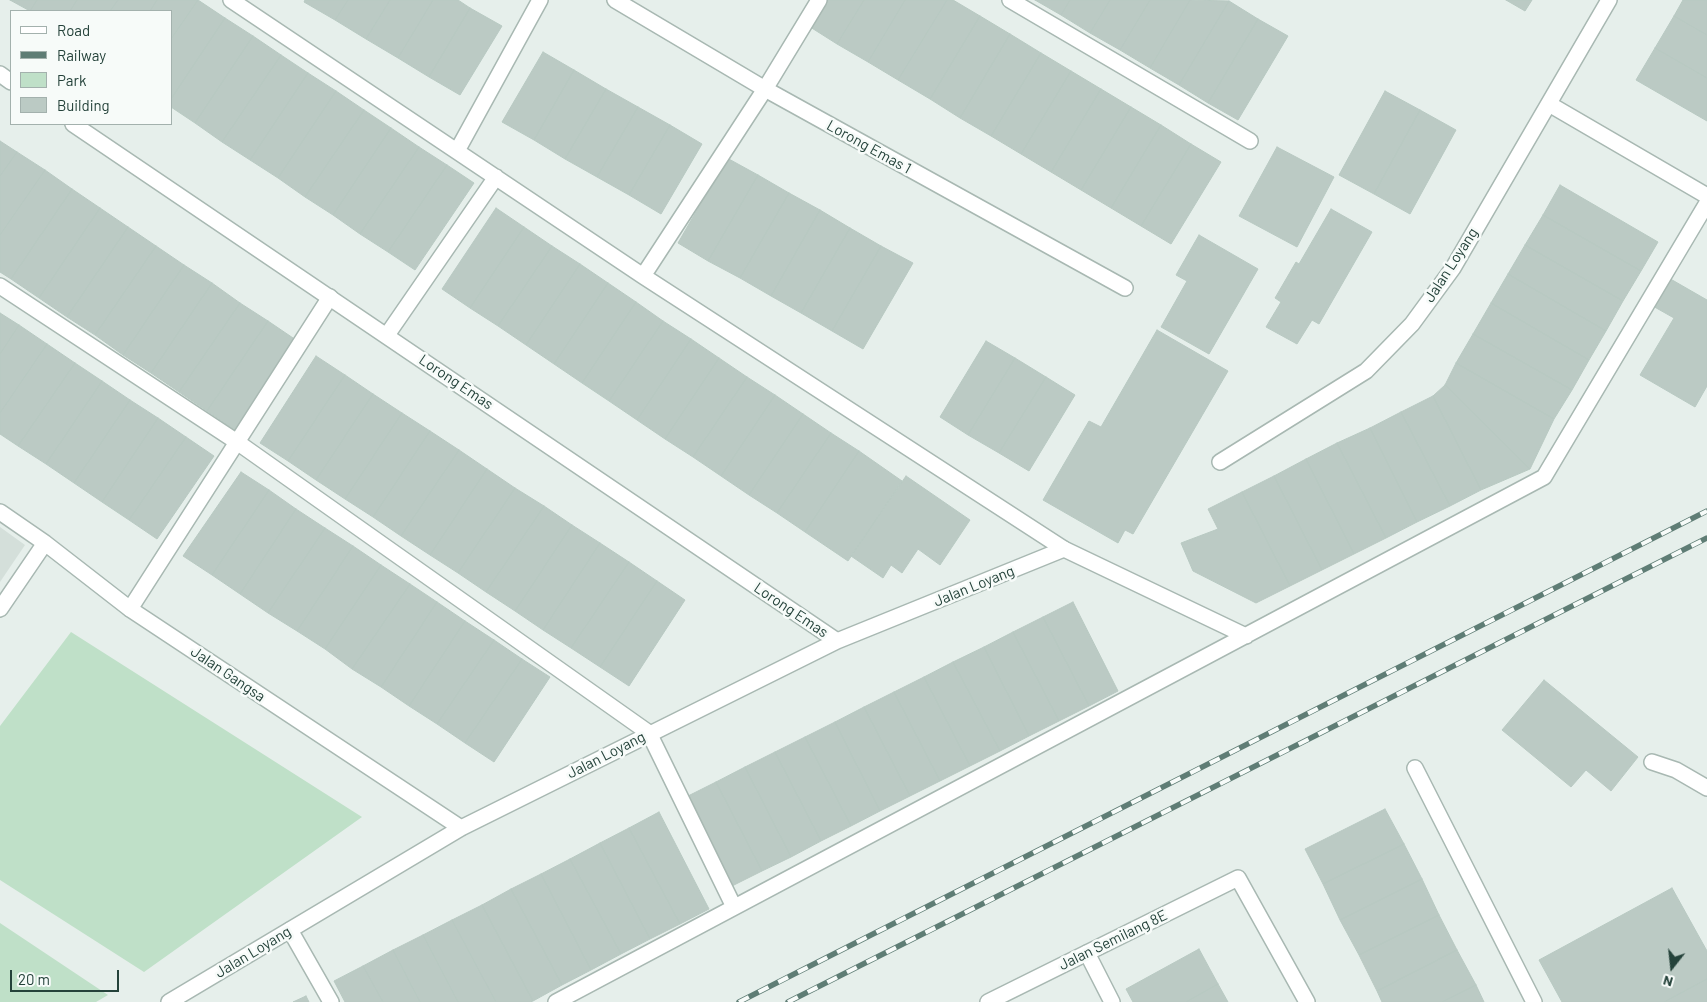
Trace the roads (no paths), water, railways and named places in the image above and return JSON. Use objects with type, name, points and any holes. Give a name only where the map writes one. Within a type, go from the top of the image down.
[{"type":"street","points":[[231,0],[643,276],[1064,549],[1246,636]]},
{"type":"street","points":[[457,151],[540,0]]},
{"type":"street","name":"Lorong Emas 1","points":[[615,0],[764,89],[1125,288]]},
{"type":"street","points":[[643,276],[819,0]]},
{"type":"street","points":[[1010,0],[1250,142]]},
{"type":"street","name":"Jalan Loyang","points":[[1220,462],[1366,371],[1412,324],[1453,268],[1609,0]]},
{"type":"street","points":[[1549,104],[1707,196]]},
{"type":"street","name":"Lorong Emas","points":[[74,125],[837,642]]},
{"type":"street","points":[[386,335],[496,177]]},
{"type":"street","points":[[556,1002],[1544,477],[1707,203]]},
{"type":"street","points":[[0,286],[237,442],[649,733],[734,907]]},
{"type":"street","points":[[130,609],[330,297]]},
{"type":"street","name":"Jalan Gangsa","points":[[0,512],[45,543],[130,609],[461,828]]},
{"type":"street","points":[[0,609],[45,543]]},
{"type":"street","name":"Jalan Loyang","points":[[169,1002],[461,828],[649,733],[837,642],[1064,549]]},
{"type":"street","points":[[1652,762],[1676,770],[1707,788]]},
{"type":"street","points":[[1415,768],[1534,1002]]},
{"type":"street","name":"Jalan Semilang 8E","points":[[988,1002],[1238,878],[1307,1002]]},
{"type":"street","points":[[290,930],[331,1002]]},
{"type":"street","points":[[1087,953],[1112,1002]]},
{"type":"railway","points":[[739,1002],[1707,511]]},
{"type":"railway","points":[[788,1002],[1707,538]]}]
